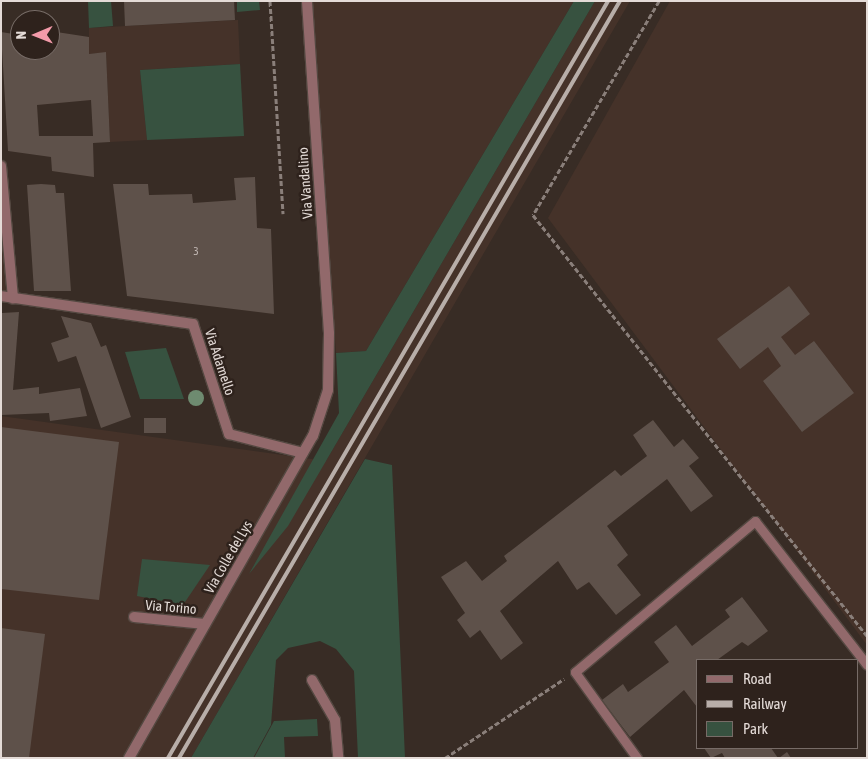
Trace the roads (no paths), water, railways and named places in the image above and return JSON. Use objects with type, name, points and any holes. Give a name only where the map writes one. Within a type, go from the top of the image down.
[{"type":"street","name":"Via Vandalino","points":[[307,1],[330,362]]},
{"type":"street","points":[[1,166],[13,298]]},
{"type":"street","name":"Via Adamello","points":[[1,296],[193,324],[229,434],[303,453]]},
{"type":"street","name":"Via Colle del Lys","points":[[129,758],[303,453],[322,415],[330,362]]},
{"type":"street","name":"Via Torino","points":[[134,618],[205,624]]},
{"type":"street","points":[[312,680],[335,720],[338,758]]},
{"type":"lane","points":[[637,758],[576,672],[755,521],[867,665]]},
{"type":"railway","points":[[168,758],[608,1]]},
{"type":"railway","points":[[179,758],[620,1]]}]
